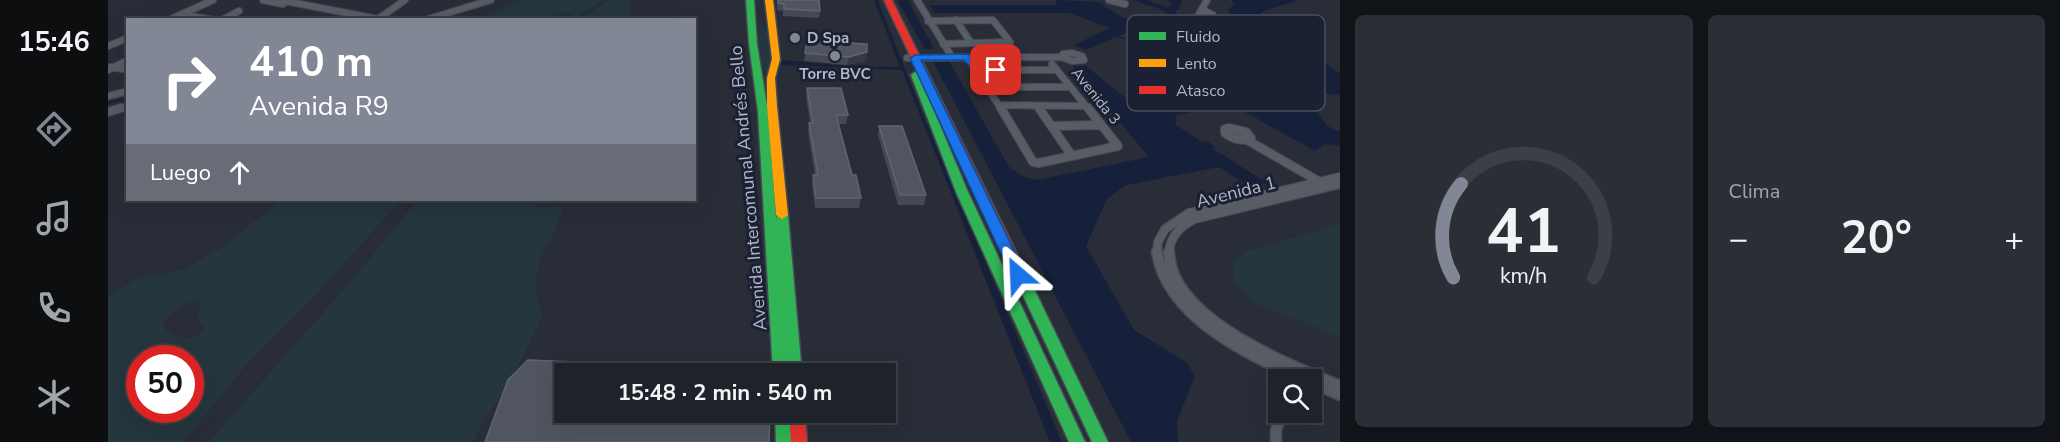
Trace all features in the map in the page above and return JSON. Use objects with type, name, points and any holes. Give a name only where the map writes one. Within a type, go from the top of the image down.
[{"type":"main road","name":"Avenida Intercomunal Andrés Bello","points":[[750,0],[753,44],[763,112],[780,363]]},
{"type":"main road","name":"Avenida Intercomunal Andrés Bello","points":[[769,0],[776,59],[771,78],[772,106],[788,269],[793,363]]},
{"type":"main road","points":[[881,0],[1100,442]]},
{"type":"main road","points":[[888,0],[962,192],[1077,442]]},
{"type":"main road","points":[[753,21],[770,21]]},
{"type":"main road","points":[[783,423],[784,442]]},
{"type":"main road","points":[[798,423],[799,442]]},
{"type":"street","points":[[173,18],[213,0]]},
{"type":"street","points":[[263,0],[373,18],[404,0]]},
{"type":"street","points":[[280,0],[357,16]]},
{"type":"street","points":[[432,18],[491,0]]},
{"type":"street","points":[[1109,0],[1125,4]]},
{"type":"street","points":[[918,2],[952,57]]},
{"type":"street","points":[[1205,5],[1212,11]]},
{"type":"street","points":[[226,18],[239,11]]},
{"type":"street","points":[[181,14],[204,18]]},
{"type":"street","points":[[354,18],[357,16]]},
{"type":"street","points":[[956,20],[971,43]]},
{"type":"street","points":[[928,21],[992,20],[1009,43],[943,44]]},
{"type":"street","points":[[108,46],[126,39]]},
{"type":"street","points":[[958,44],[961,50]]},
{"type":"street","points":[[967,57],[988,87],[1032,161],[1039,163],[1105,149]]},
{"type":"street","points":[[911,58],[1062,57]]},
{"type":"street","points":[[109,68],[126,61]]},
{"type":"street","name":"Avenida 3","points":[[976,69],[1055,67],[1118,146],[1105,149]]},
{"type":"street","points":[[109,68],[126,70]]},
{"type":"street","points":[[988,87],[1070,87]]},
{"type":"street","points":[[108,96],[126,92]]},
{"type":"street","points":[[999,105],[1086,106]]},
{"type":"street","points":[[1038,106],[1072,156]]},
{"type":"street","points":[[108,112],[126,107]]},
{"type":"street","points":[[1053,126],[1101,125]]},
{"type":"street","points":[[1248,140],[1328,187]]},
{"type":"street","points":[[1067,148],[1105,149]]},
{"type":"street","name":"Avenida 1","points":[[1284,369],[1245,350],[1206,323],[1166,280],[1157,260],[1156,247],[1167,225],[1189,213],[1340,177]]},
{"type":"street","name":"Avenida 1","points":[[1286,369],[1213,320],[1198,307],[1175,276],[1168,252],[1170,243],[1176,232],[1197,218],[1340,184]]},
{"type":"street","points":[[1266,193],[1275,199]]},
{"type":"street","name":"Avenida 1","points":[[1322,381],[1340,386]]},
{"type":"street","points":[[1322,387],[1340,395]]},
{"type":"street","points":[[1276,442],[1278,423]]},
{"type":"shaded area","points":[[525,0],[603,0],[576,17],[566,12],[550,18],[478,18]]},
{"type":"shaded area","points":[[611,0],[631,0],[629,15],[626,18],[582,18]]},
{"type":"shaded area","points":[[759,25],[766,26],[772,54],[766,75],[758,53]]},
{"type":"shaded area","points":[[274,201],[400,201],[299,313],[252,358],[204,416],[204,345],[126,345],[126,423],[199,423],[183,442],[108,442],[108,298],[130,283],[150,274],[163,275],[186,268],[221,248],[274,206]],"holes":[[[197,300],[202,302],[198,318],[205,330],[190,338],[179,337],[164,328],[163,323],[174,311],[182,305]]]},
{"type":"shaded area","points":[[416,201],[534,201],[534,205],[538,208],[563,205],[555,232],[542,255],[536,277],[536,294],[542,312],[541,319],[503,396],[484,418],[474,442],[209,442],[364,266]]},
{"type":"shaded area","points":[[1340,224],[1340,337],[1257,304],[1235,284],[1232,264],[1247,251]]},
{"type":"water","points":[[874,0],[879,3],[924,117],[1062,442],[1050,442],[902,70],[782,65],[782,60],[847,66],[900,67]]},
{"type":"water","points":[[897,0],[908,0],[934,49],[925,49]]},
{"type":"water","points":[[1057,0],[1098,2],[1127,19],[1127,34],[1119,36],[1125,38],[1123,39],[1116,37],[1086,50],[1074,45],[1110,28],[1069,13],[934,13],[930,5],[1055,5]]},
{"type":"water","points":[[1132,0],[1147,0],[1166,7],[1172,6],[1167,0],[1182,0],[1179,10],[1175,10],[1178,15],[1169,15],[1160,9]]},
{"type":"water","points":[[1232,0],[1299,0],[1266,10],[1261,13],[1262,15],[1232,15],[1228,9],[1234,5]]},
{"type":"water","points":[[933,61],[949,61],[1009,167],[1024,177],[1037,180],[1149,157],[1073,66],[1086,66],[1127,99],[1127,111],[1196,111],[1176,115],[1176,125],[1202,142],[1207,141],[1215,147],[1212,148],[1267,183],[1248,186],[1219,167],[1126,185],[1107,199],[1086,246],[1134,330],[1186,362],[1195,376],[1177,421],[1178,442],[1131,442]]},
{"type":"water","points":[[1325,63],[1340,74],[1340,95],[1325,94]]},
{"type":"water","points":[[1239,111],[1317,111],[1327,126],[1340,132],[1340,146],[1325,144],[1315,151]]},
{"type":"building","points":[[778,0],[819,0],[820,11],[784,9],[784,4],[778,3]]},
{"type":"building","points":[[807,41],[867,44],[867,52],[849,57],[805,53]]},
{"type":"building","points":[[807,88],[841,88],[848,115],[836,115],[852,175],[856,175],[861,198],[816,198],[813,175],[818,175],[809,123],[813,123]]},
{"type":"building","points":[[879,126],[902,126],[926,195],[900,195]]},
{"type":"building","points":[[528,360],[600,363],[554,363],[554,423],[770,423],[769,442],[485,442],[508,380]]},
{"type":"waterway","points":[[108,103],[126,98]]},
{"type":"traffic: fast","points":[[750,0],[753,44],[763,112],[780,363]]},
{"type":"traffic: fast","points":[[915,75],[962,192],[1077,442]]},
{"type":"traffic: fast","points":[[782,215],[793,363]]},
{"type":"traffic: fast","points":[[1018,270],[1100,442]]},
{"type":"traffic: fast","points":[[783,423],[784,442]]},
{"type":"traffic: slow","points":[[769,0],[776,59],[771,78],[772,106],[782,215]]},
{"type":"traffic: jam","points":[[888,0],[1018,270]]},
{"type":"traffic: jam","points":[[798,423],[799,442]]},
{"type":"place","name":"D Spa","points":[[795,38]]},
{"type":"place","name":"Torre BVC","points":[[835,56]]},
{"type":"route","points":[[996,70],[976,69],[967,57],[915,58],[1018,275]]}]
